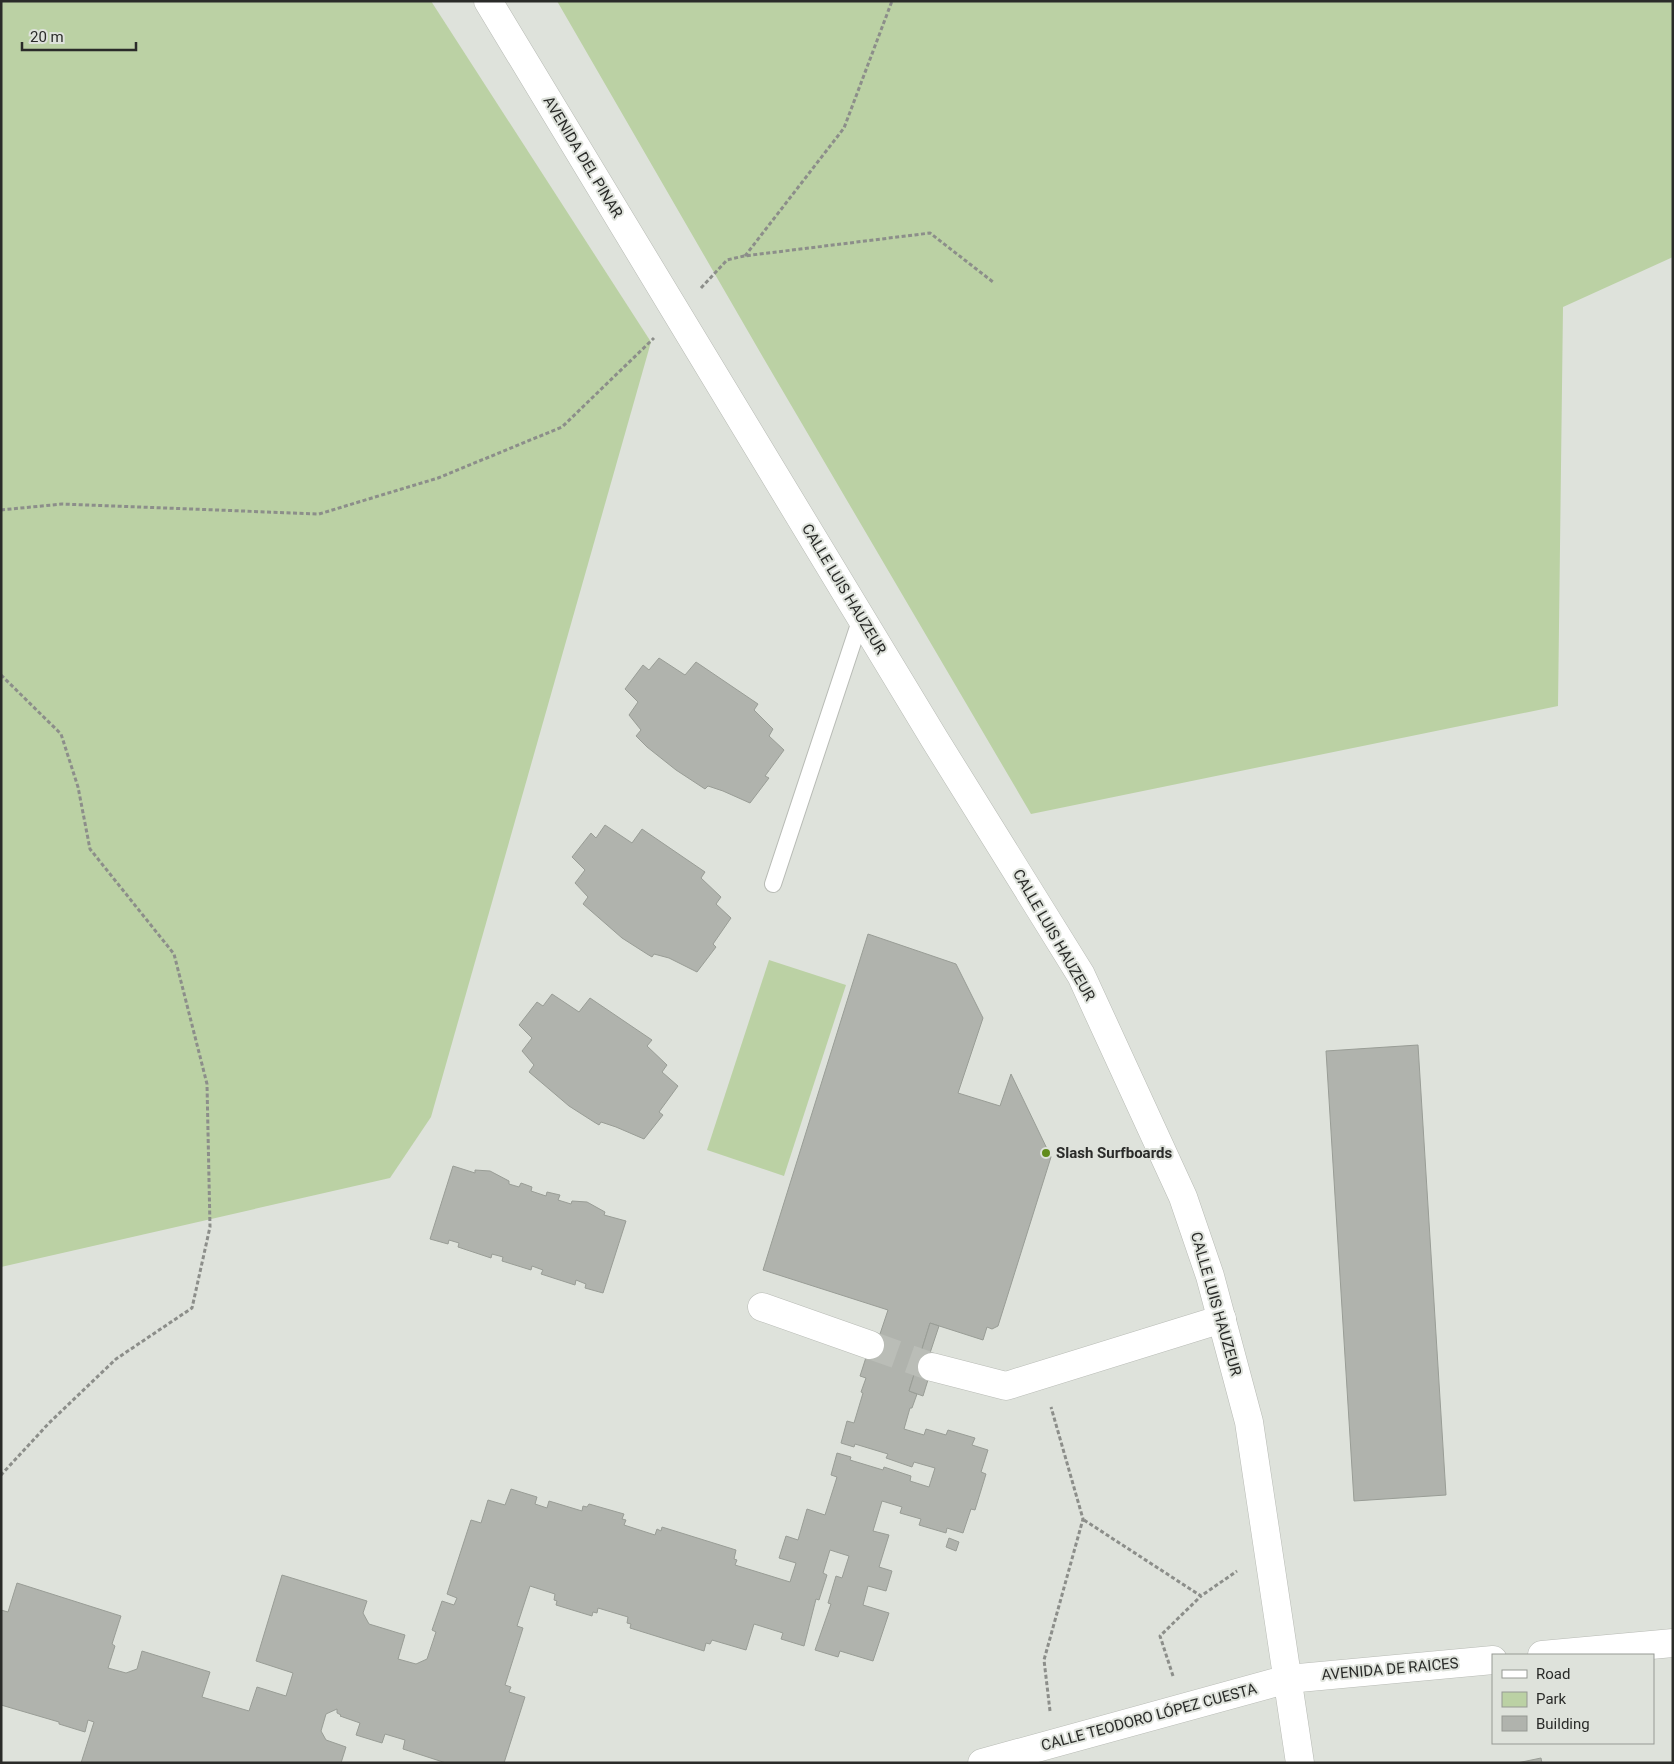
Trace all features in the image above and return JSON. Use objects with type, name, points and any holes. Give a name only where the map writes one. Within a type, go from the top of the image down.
[{"type":"street","name":"AVENIDA DEL PINAR","points":[[488,1],[678,313]]},
{"type":"street","name":"CALLE LUIS HAUZEUR","points":[[678,313],[1081,975],[1183,1196],[1210,1276],[1249,1422],[1300,1763]]},
{"type":"street","points":[[762,1308],[870,1346]]},
{"type":"street","points":[[932,1367],[1006,1386],[1222,1319]]},
{"type":"street","points":[[1553,1654],[1673,1643]]},
{"type":"street","name":"AVENIDA DE RAICES","points":[[1288,1679],[1492,1660]]},
{"type":"street","name":"CALLE TEODORO LÓPEZ CUESTA","points":[[982,1763],[1288,1679]]},
{"type":"lane","points":[[773,884],[862,618]]},
{"type":"path","points":[[744,256],[844,128],[892,1]]},
{"type":"path","points":[[1,510],[62,504],[319,514],[438,478],[562,426],[651,342],[727,260],[744,256],[930,233],[993,282]]},
{"type":"path","points":[[1,675],[61,734],[78,786],[90,848],[174,954],[207,1084],[210,1227],[192,1308],[116,1359],[49,1423],[1,1475]]},
{"type":"path","points":[[1042,1375],[1083,1519],[1044,1660],[1054,1744]]},
{"type":"path","points":[[1083,1519],[1201,1596]]},
{"type":"path","points":[[1183,1708],[1160,1636],[1201,1596],[1269,1549]]},
{"type":"green space","points":[[1,1],[431,1],[651,342],[431,1117],[390,1178],[1,1267]]},
{"type":"green space","points":[[557,1],[1673,1],[1673,257],[1563,307],[1558,706],[1031,814]]},
{"type":"green space","points":[[769,960],[846,985],[784,1176],[707,1150]]},
{"type":"building","points":[[659,658],[685,675],[696,662],[758,704],[754,710],[773,729],[769,736],[784,750],[765,776],[769,778],[750,803],[708,786],[705,789],[676,770],[636,736],[641,730],[629,715],[638,702],[625,689],[643,665],[649,670]]},
{"type":"building","points":[[605,825],[632,843],[642,829],[705,872],[701,878],[721,897],[716,904],[731,918],[713,944],[716,947],[697,972],[669,958],[654,954],[652,957],[622,938],[583,904],[588,897],[575,883],[585,870],[572,857],[591,833],[596,838]]},
{"type":"building","points":[[868,934],[956,964],[983,1018],[958,1093],[1000,1106],[1011,1074],[1051,1157],[998,1326],[992,1329],[987,1327],[983,1340],[930,1323],[909,1391],[917,1394],[912,1408],[910,1408],[904,1429],[924,1435],[926,1429],[946,1435],[948,1430],[975,1438],[972,1445],[988,1450],[981,1472],[986,1474],[975,1510],[971,1509],[963,1533],[947,1528],[946,1533],[919,1525],[921,1519],[900,1513],[902,1507],[882,1501],[873,1531],[889,1535],[879,1567],[892,1571],[886,1591],[868,1586],[863,1605],[889,1613],[873,1661],[840,1651],[838,1657],[815,1650],[831,1604],[828,1603],[836,1576],[842,1578],[849,1556],[830,1550],[823,1573],[827,1575],[819,1600],[816,1599],[804,1646],[781,1639],[783,1633],[754,1624],[746,1650],[712,1640],[710,1644],[706,1643],[704,1651],[630,1628],[631,1624],[627,1623],[628,1617],[598,1608],[597,1613],[593,1612],[592,1616],[556,1605],[557,1601],[554,1600],[555,1594],[530,1586],[517,1626],[523,1628],[505,1685],[511,1687],[509,1692],[525,1697],[504,1763],[446,1763],[403,1749],[405,1740],[385,1734],[382,1743],[356,1735],[360,1723],[340,1716],[337,1713],[337,1709],[326,1714],[321,1731],[326,1740],[346,1747],[341,1763],[81,1763],[94,1722],[88,1720],[85,1732],[59,1724],[59,1722],[1,1705],[1,1610],[8,1612],[17,1583],[121,1616],[112,1644],[115,1646],[108,1668],[126,1673],[137,1669],[142,1651],[210,1672],[202,1697],[249,1711],[257,1687],[286,1696],[293,1673],[256,1661],[282,1575],[367,1601],[363,1613],[369,1624],[405,1635],[398,1659],[416,1664],[427,1659],[436,1632],[432,1630],[442,1601],[454,1605],[457,1598],[447,1594],[471,1520],[481,1523],[488,1500],[505,1505],[511,1489],[537,1497],[535,1504],[547,1508],[549,1501],[582,1511],[583,1506],[587,1507],[589,1504],[624,1514],[622,1519],[626,1520],[624,1525],[655,1535],[657,1529],[661,1531],[662,1527],[736,1550],[734,1559],[737,1560],[735,1565],[790,1582],[796,1563],[779,1558],[786,1536],[798,1540],[807,1509],[825,1515],[837,1477],[831,1475],[837,1453],[851,1457],[850,1460],[883,1470],[884,1467],[911,1476],[910,1481],[929,1487],[935,1468],[914,1462],[912,1467],[886,1458],[888,1454],[855,1444],[854,1447],[841,1443],[847,1421],[854,1423],[866,1378],[860,1376],[870,1345],[879,1337],[888,1310],[763,1270]]},
{"type":"building","points":[[552,994],[579,1012],[590,998],[652,1040],[647,1046],[667,1065],[662,1072],[678,1086],[659,1112],[663,1115],[644,1139],[601,1122],[599,1125],[569,1106],[529,1072],[534,1065],[522,1051],[532,1038],[519,1025],[537,1002],[543,1006]]},
{"type":"building","points":[[1418,1045],[1446,1495],[1354,1501],[1326,1051]]},
{"type":"building","points":[[453,1166],[475,1173],[475,1170],[490,1171],[509,1181],[509,1184],[519,1187],[521,1183],[532,1187],[531,1191],[546,1196],[547,1192],[560,1195],[558,1200],[571,1204],[572,1201],[587,1202],[605,1212],[604,1215],[626,1221],[603,1293],[585,1288],[586,1284],[576,1280],[575,1285],[541,1274],[543,1270],[532,1266],[531,1270],[502,1261],[503,1257],[492,1254],[491,1258],[458,1247],[459,1243],[449,1240],[448,1244],[430,1239]]},
{"type":"building","points":[[930,1323],[939,1326],[930,1353],[936,1354],[923,1396],[909,1391]]},
{"type":"building","points":[[949,1538],[959,1542],[956,1551],[946,1547]]},
{"type":"building","points":[[1541,1758],[1542,1763],[1517,1763]]},
{"type":"tunnel","points":[[870,1345],[932,1367]]},
{"type":"place","name":"Slash Surfboards","points":[[1046,1153]]}]
